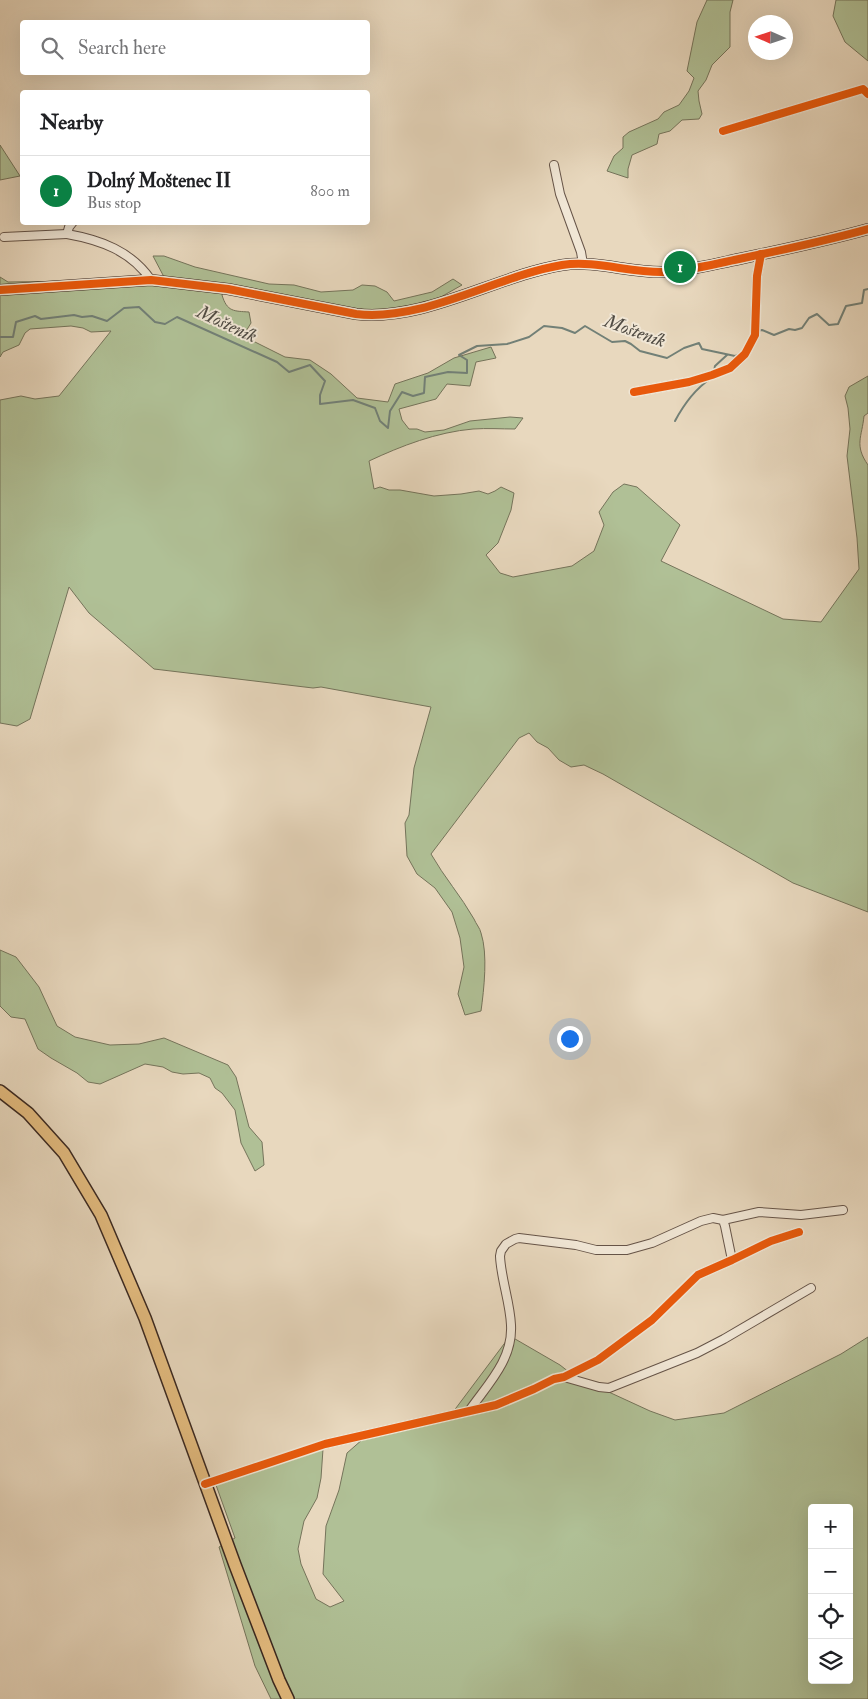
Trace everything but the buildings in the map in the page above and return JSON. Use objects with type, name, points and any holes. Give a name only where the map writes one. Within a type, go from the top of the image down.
[{"type":"main road","points":[[0,1090],[28,1113],[64,1153],[101,1215],[145,1318],[205,1484],[279,1680],[288,1699]]},
{"type":"street","points":[[723,131],[863,89],[868,94]]},
{"type":"street","points":[[554,165],[560,194],[581,252],[583,264]]},
{"type":"street","points":[[67,234],[71,225]]},
{"type":"street","points":[[0,290],[151,280],[228,289],[356,314],[377,315],[426,306],[543,269],[564,265],[583,264],[640,271],[669,272],[761,254],[868,229]]},
{"type":"street","points":[[4,237],[67,234],[99,241],[117,250],[142,268],[151,280]]},
{"type":"street","points":[[634,392],[689,382],[714,374],[730,368],[745,354],[755,332],[757,276],[761,254]]},
{"type":"street","points":[[469,1411],[493,1378],[509,1348],[511,1326],[500,1256],[501,1250],[510,1242],[519,1238],[576,1245],[596,1250],[627,1250],[652,1243],[713,1218],[723,1220],[759,1212],[800,1215],[843,1210]]},
{"type":"street","points":[[723,1220],[732,1260]]},
{"type":"street","points":[[205,1484],[325,1444],[496,1405],[554,1379],[564,1377],[598,1360],[652,1320],[698,1274],[771,1241],[799,1232]]},
{"type":"street","points":[[564,1377],[609,1388],[698,1353],[811,1288]]},
{"type":"green space","points":[[707,0],[733,0],[730,12],[730,47],[712,65],[706,80],[698,91],[702,114],[699,119],[682,120],[670,131],[659,134],[657,144],[632,155],[628,169],[628,178],[607,171],[614,156],[623,148],[623,137],[629,132],[658,119],[664,112],[679,105],[689,91],[694,78],[687,71],[697,22]]},
{"type":"green space","points":[[836,0],[868,0],[868,61],[845,42],[833,16]]},
{"type":"green space","points":[[0,145],[20,176],[0,180]]},
{"type":"green space","points":[[153,256],[164,256],[195,267],[269,284],[294,285],[321,292],[353,290],[362,285],[375,286],[387,292],[394,301],[432,292],[453,279],[462,285],[432,302],[407,309],[377,311],[333,306],[225,285],[222,295],[226,305],[232,310],[249,312],[251,323],[243,336],[285,357],[310,360],[331,374],[357,398],[388,402],[395,384],[428,373],[454,358],[491,347],[496,358],[476,362],[470,386],[447,384],[436,399],[399,409],[402,420],[409,429],[425,432],[444,430],[470,421],[510,417],[523,418],[515,429],[473,429],[446,433],[406,445],[369,461],[374,489],[380,487],[434,496],[479,491],[488,494],[501,487],[514,493],[511,510],[498,543],[486,555],[500,573],[513,577],[572,566],[594,551],[604,525],[599,512],[613,492],[624,484],[637,487],[680,525],[661,561],[783,619],[821,622],[859,569],[847,456],[850,429],[845,396],[849,387],[868,376],[868,413],[864,416],[860,446],[868,465],[868,912],[793,883],[603,774],[584,765],[571,767],[559,760],[548,748],[537,742],[529,733],[519,738],[431,854],[464,902],[480,931],[483,941],[485,972],[481,1011],[465,1015],[458,994],[464,967],[460,938],[452,912],[435,888],[417,874],[407,856],[405,823],[409,815],[414,768],[431,707],[321,687],[313,688],[154,669],[89,613],[69,587],[30,719],[17,726],[0,723],[0,400],[21,396],[35,399],[59,396],[111,331],[91,332],[83,328],[71,326],[30,329],[25,333],[19,345],[3,352],[0,357],[0,277],[8,282],[164,277]]},
{"type":"green space","points":[[0,950],[16,957],[39,987],[57,1026],[75,1037],[110,1045],[139,1044],[164,1038],[228,1065],[236,1077],[249,1127],[262,1142],[264,1165],[255,1171],[241,1143],[235,1110],[222,1093],[215,1088],[210,1078],[199,1073],[183,1074],[172,1072],[163,1067],[145,1064],[100,1084],[88,1082],[38,1049],[25,1019],[11,1017],[0,1006]]},
{"type":"green space","points":[[510,1336],[560,1365],[574,1376],[650,1411],[675,1420],[724,1413],[841,1354],[868,1337],[868,1699],[271,1699],[255,1666],[219,1547],[235,1538],[216,1485],[323,1449],[321,1478],[317,1498],[304,1521],[298,1549],[301,1564],[316,1599],[330,1607],[344,1601],[323,1574],[326,1526],[339,1490],[347,1453],[363,1439],[447,1420]]},
{"type":"waterway","name":"Mošteník","points":[[758,331],[762,330],[774,335],[789,329],[802,328],[809,318],[817,314],[829,325],[838,324],[846,306],[862,303],[864,290],[868,289]]},
{"type":"waterway","name":"Mošteník","points":[[0,337],[13,337],[16,322],[35,316],[41,319],[74,315],[82,317],[92,316],[107,321],[124,308],[139,307],[155,322],[165,324],[177,317],[277,362],[289,372],[310,365],[325,381],[320,395],[320,404],[353,400],[375,408],[380,421],[388,428],[390,411],[402,392],[413,396],[424,393],[425,377],[448,372],[467,373],[467,360],[459,355],[477,346],[507,344],[529,337],[544,326],[562,328],[575,333],[585,326],[612,342],[625,341],[640,351],[667,358],[684,348],[699,343],[702,349],[735,356],[741,354]]},
{"type":"waterway","points":[[714,371],[715,366],[727,355]]},
{"type":"waterway","points":[[675,421],[690,398],[710,379]]},
{"type":"cycle path","points":[[723,131],[863,89],[868,94]]},
{"type":"cycle path","points":[[0,290],[151,280],[228,289],[356,314],[382,315],[434,305],[512,278],[562,265],[588,264],[651,272],[673,271],[702,267],[787,249],[868,229]]},
{"type":"cycle path","points":[[634,392],[689,382],[712,375],[730,368],[745,354],[755,335],[757,276],[761,254]]},
{"type":"cycle path","points":[[205,1484],[325,1444],[496,1405],[554,1379],[564,1377],[598,1360],[652,1320],[698,1275],[771,1241],[799,1232]]},
{"type":"place","name":"Dolný Moštenec II","points":[[680,267]]}]
